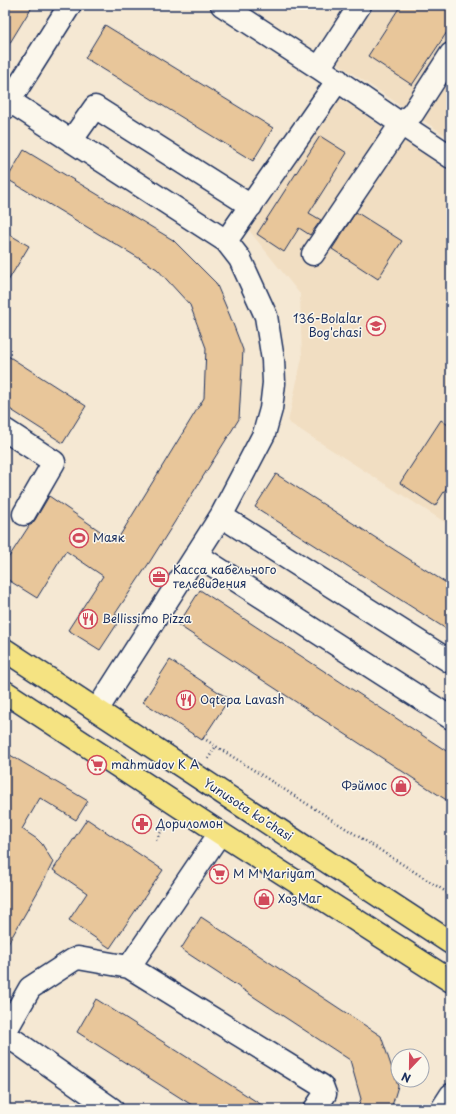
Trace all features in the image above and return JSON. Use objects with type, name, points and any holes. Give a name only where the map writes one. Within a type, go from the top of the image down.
[{"type":"main road","name":"Yunusota koʻchasi","points":[[5,650],[451,943]]},
{"type":"main road","points":[[5,692],[451,982]]},
{"type":"street","points":[[70,5],[7,102],[71,141],[226,241],[240,259],[266,316],[273,360],[274,383],[271,410],[264,434],[221,516],[97,710]]},
{"type":"street","points":[[222,5],[338,80],[451,157]]},
{"type":"street","points":[[319,68],[360,5]]},
{"type":"street","points":[[313,254],[401,124],[412,113],[451,54]]},
{"type":"street","points":[[226,241],[338,80]]},
{"type":"street","points":[[71,141],[95,107],[251,206]]},
{"type":"street","points":[[5,430],[54,462],[24,514]]},
{"type":"street","points":[[221,516],[451,662]]},
{"type":"street","points":[[197,555],[451,718]]},
{"type":"street","points":[[129,967],[220,832]]},
{"type":"street","points":[[112,1109],[5,1033],[30,988],[78,958],[129,967],[322,1086],[325,1094],[315,1109]]},
{"type":"street","points":[[442,1109],[451,1095]]},
{"type":"path","points":[[203,738],[451,895]]},
{"type":"shaded area","points":[[376,5],[451,5],[451,139],[337,63]]},
{"type":"shaded area","name":"136-Bolalar Bog'chasi","points":[[338,97],[451,172],[451,526],[288,422],[302,358],[300,294],[248,229]]},
{"type":"building","points":[[5,5],[33,5],[5,51]]},
{"type":"building","points":[[401,5],[451,5],[451,26],[412,85],[368,56]]},
{"type":"building","points":[[105,25],[273,128],[253,161],[85,58]]},
{"type":"building","points":[[320,136],[347,153],[309,213],[321,220],[310,235],[299,228],[284,252],[257,234]]},
{"type":"building","points":[[24,150],[173,240],[216,283],[243,350],[239,419],[149,563],[115,614],[121,618],[100,650],[68,630],[103,576],[66,551],[37,598],[5,578],[5,563],[29,526],[28,525],[31,525],[35,520],[49,496],[116,542],[204,398],[206,348],[190,305],[157,269],[7,179]]},
{"type":"building","points":[[356,212],[402,241],[378,279],[332,249]]},
{"type":"building","points":[[5,232],[29,246],[5,286]]},
{"type":"building","points":[[5,354],[86,406],[63,443],[5,406]]},
{"type":"building","points":[[441,420],[451,427],[451,481],[435,506],[400,483]]},
{"type":"building","points":[[276,474],[451,586],[451,632],[255,507]]},
{"type":"building","points":[[200,590],[451,754],[451,803],[178,625]]},
{"type":"building","name":"Oqtepa Lavash","points":[[170,660],[229,699],[202,740],[143,702]]},
{"type":"building","points":[[5,752],[88,801],[76,820],[40,798],[22,829],[42,844],[53,862],[5,949]]},
{"type":"building","points":[[87,819],[163,870],[110,948],[69,920],[87,893],[53,870]]},
{"type":"building","points":[[201,917],[381,1036],[390,1062],[390,1088],[397,1088],[391,1109],[357,1109],[361,1099],[350,1060],[181,949]]},
{"type":"building","points":[[96,999],[268,1109],[198,1109],[77,1032]]},
{"type":"place","name":"136-Bolalar Bog'chasi","points":[[376,326]]},
{"type":"place","name":"Маяк","points":[[79,538]]},
{"type":"place","name":"Касса кабельного телевидения","points":[[159,577]]},
{"type":"place","name":"Bellissimo Pizza","points":[[88,619]]},
{"type":"place","name":"Oqtepa Lavash","points":[[186,700]]},
{"type":"place","name":"mahmudov K A","points":[[97,765]]},
{"type":"place","name":"Фэймос","points":[[401,786]]},
{"type":"place","name":"Дориломон","points":[[142,824]]},
{"type":"place","name":"M M Mariyam","points":[[219,874]]},
{"type":"place","name":"ХозМаг","points":[[264,899]]}]
